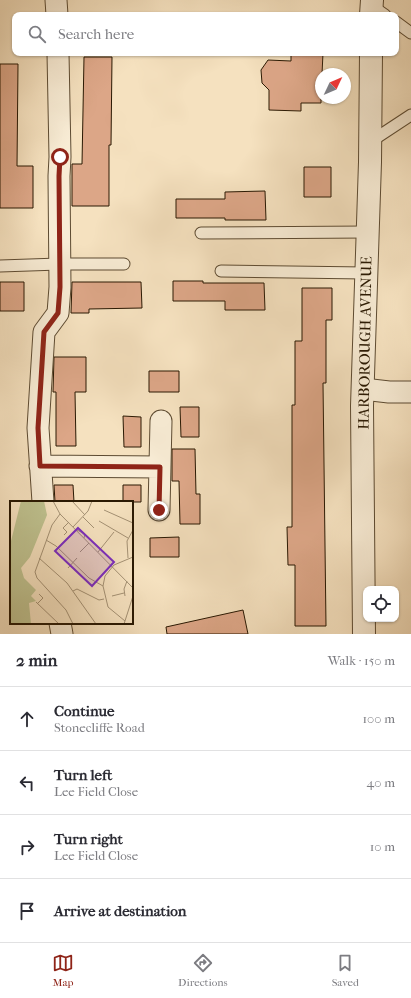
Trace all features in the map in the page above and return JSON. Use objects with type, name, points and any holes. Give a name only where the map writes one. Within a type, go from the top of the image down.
[{"type":"street","points":[[56,0],[57,12]]},
{"type":"street","points":[[42,501],[38,428],[44,332],[58,313],[60,287],[58,56]]},
{"type":"street","name":"HARBOROUGH AVENUE","points":[[364,634],[363,389],[371,56]]},
{"type":"street","points":[[363,389],[389,392],[411,392]]},
{"type":"street","points":[[159,510],[161,421]]},
{"type":"street","points":[[40,466],[160,467]]},
{"type":"street","points":[[60,624],[62,634]]},
{"type":"lane","points":[[399,24],[411,33]]},
{"type":"lane","points":[[370,142],[411,114]]},
{"type":"lane","points":[[201,233],[367,232]]},
{"type":"lane","points":[[0,266],[124,264]]},
{"type":"lane","points":[[220,271],[365,272]]},
{"type":"building","points":[[291,56],[323,56],[322,68],[315,68],[315,103],[301,103],[301,111],[269,110],[269,90],[262,83],[261,70],[268,60],[291,61]]},
{"type":"building","points":[[84,57],[112,57],[111,145],[109,145],[109,206],[72,206],[72,164],[82,164]]},
{"type":"building","points":[[0,64],[18,64],[17,166],[33,166],[33,208],[0,208]]},
{"type":"building","points":[[304,167],[331,167],[331,197],[304,197]]},
{"type":"building","points":[[265,191],[266,220],[176,218],[176,199],[225,199],[225,192]]},
{"type":"building","points":[[173,281],[203,281],[203,283],[264,283],[265,310],[225,310],[225,301],[173,301]]},
{"type":"building","points":[[0,282],[24,282],[24,311],[0,311]]},
{"type":"building","points":[[72,282],[141,282],[142,308],[89,309],[89,313],[71,313]]},
{"type":"building","points":[[302,288],[332,288],[332,320],[326,320],[326,383],[323,383],[326,626],[295,626],[295,565],[288,565],[287,527],[292,527],[292,405],[295,405],[295,341],[302,341]]},
{"type":"building","points":[[54,357],[86,357],[86,392],[75,392],[76,446],[56,446],[56,392],[53,392]]},
{"type":"building","points":[[149,371],[179,371],[179,392],[149,392]]},
{"type":"building","points":[[180,407],[199,407],[199,437],[181,437]]},
{"type":"building","points":[[123,416],[141,417],[141,447],[124,447]]},
{"type":"building","points":[[172,449],[195,449],[196,494],[200,494],[200,524],[180,524],[179,481],[172,481]]},
{"type":"building","points":[[54,485],[73,485],[74,501],[55,501]]},
{"type":"building","points":[[123,485],[141,485],[141,502],[123,501]]},
{"type":"building","points":[[179,537],[179,557],[150,557],[150,538]]},
{"type":"building","points":[[243,610],[248,634],[167,634],[166,627]]},
{"type":"route","points":[[60,157],[60,287],[58,313],[44,332],[38,428],[40,466],[160,467],[159,510]]}]
